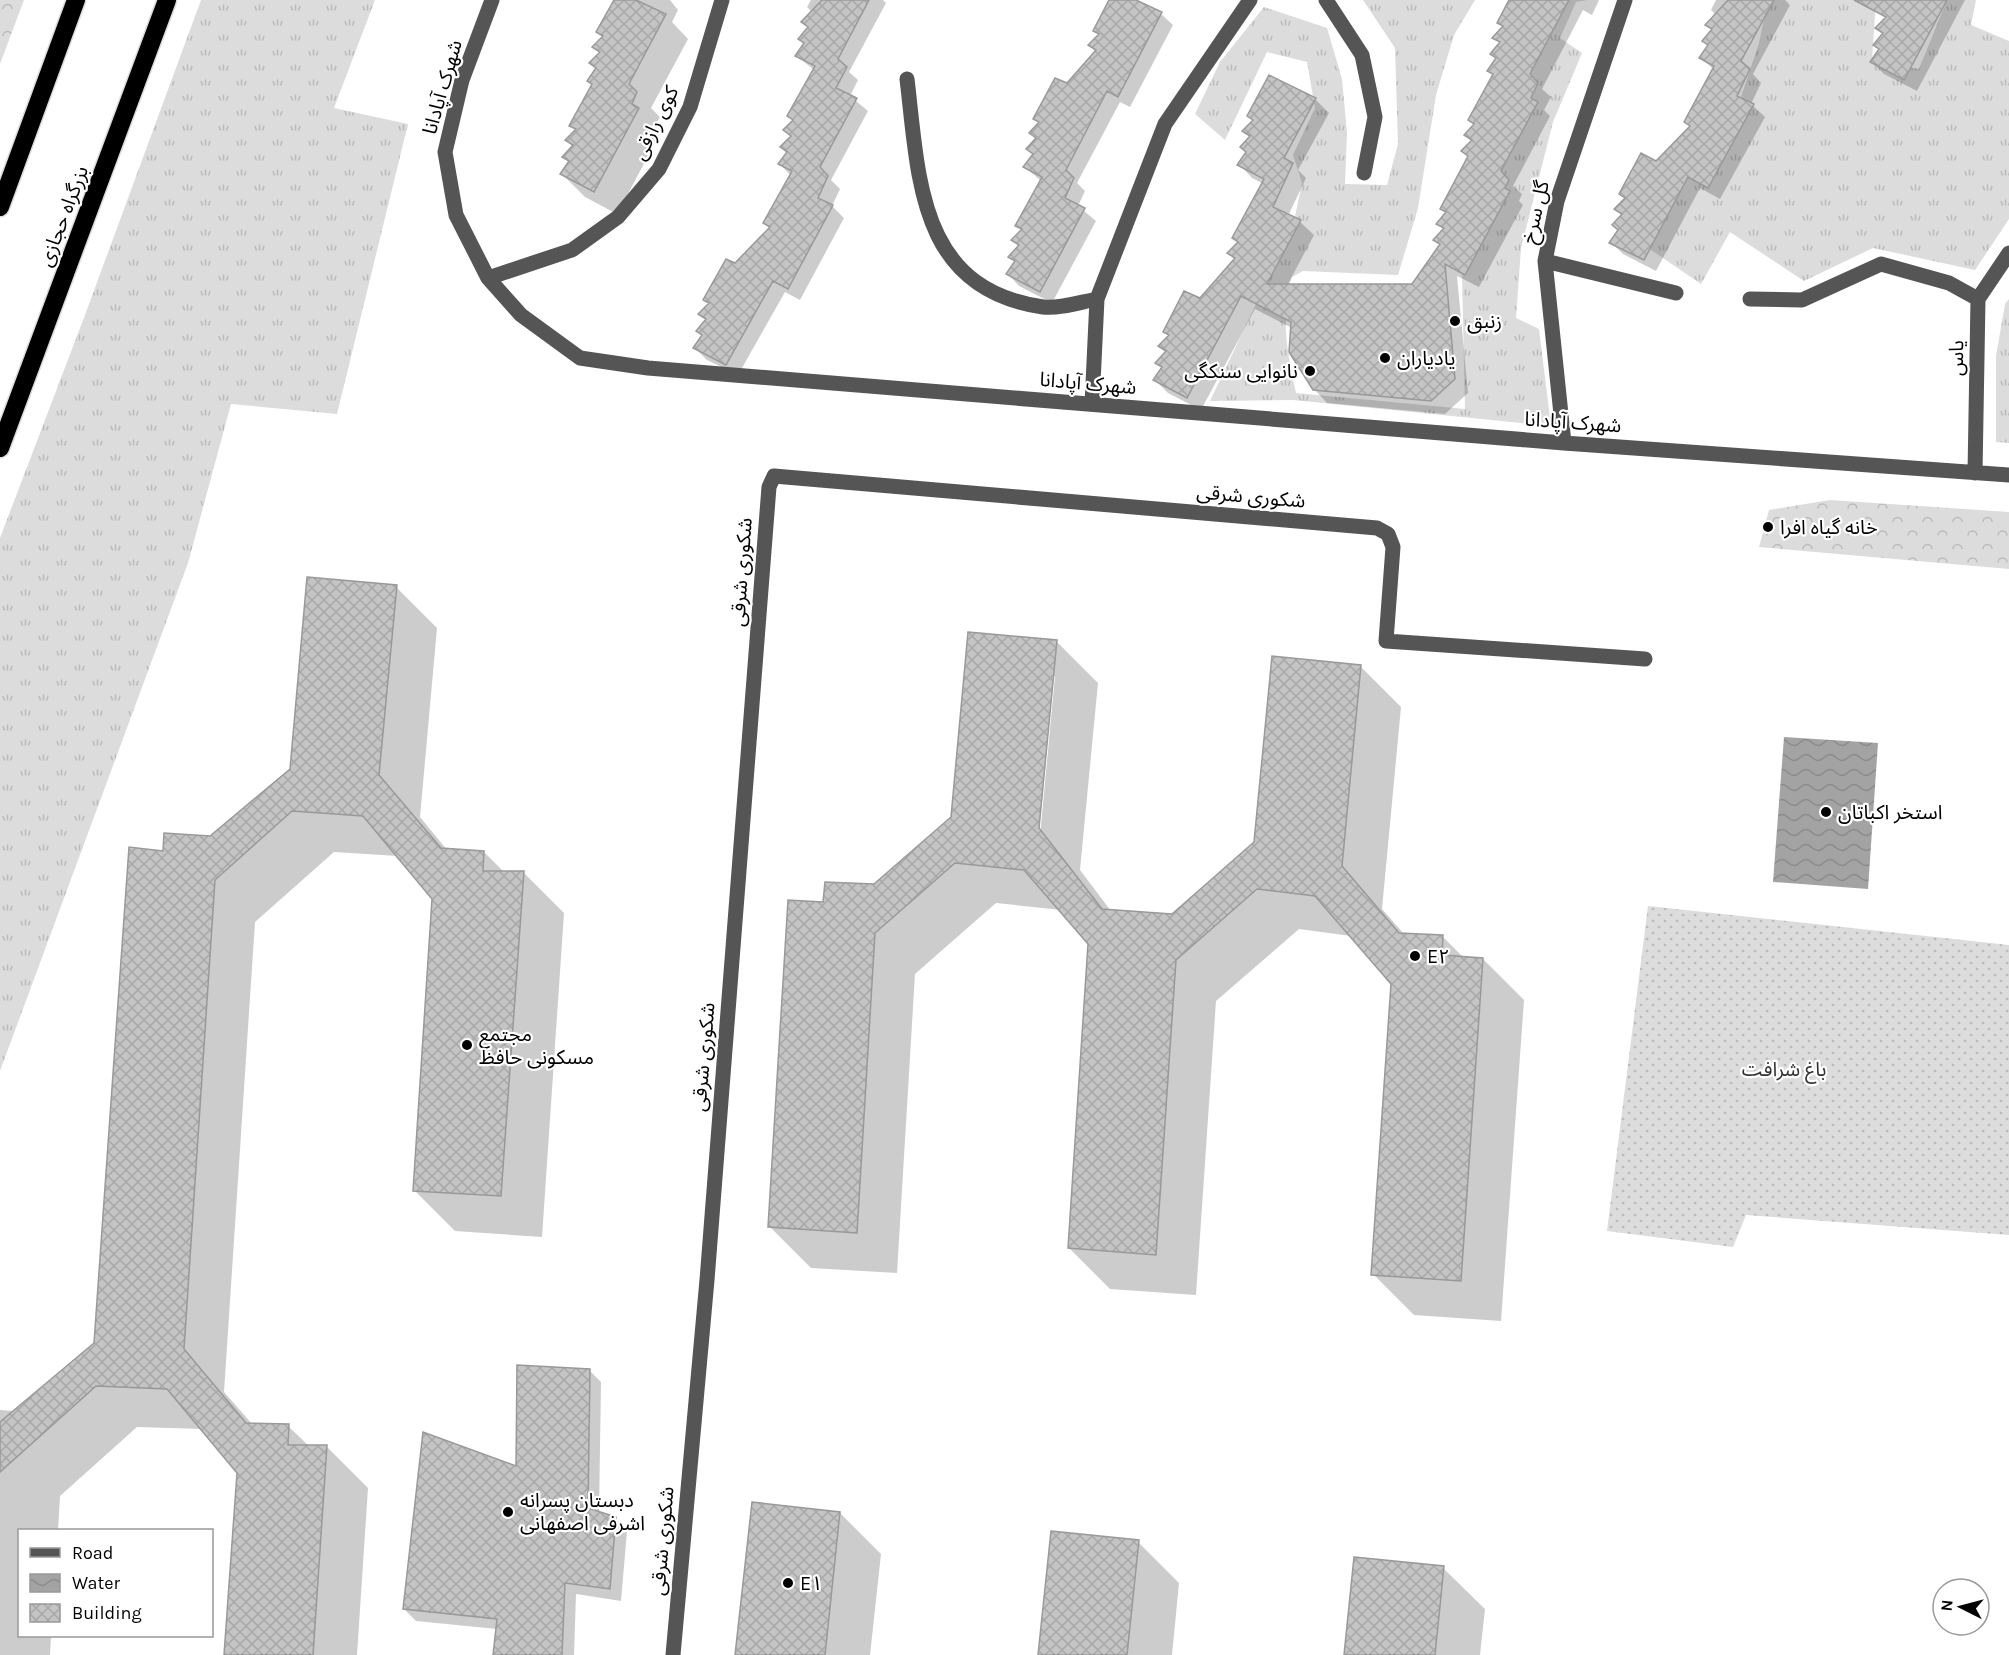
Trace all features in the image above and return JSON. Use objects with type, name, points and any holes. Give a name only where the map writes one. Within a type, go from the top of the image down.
[{"type":"highway","points":[[0,207],[76,0]]},
{"type":"highway","name":"بزرگراه حجازی","points":[[0,447],[167,0]]},
{"type":"street","name":"شهرک آپادانا","points":[[492,0],[462,80],[445,152],[456,215],[488,278],[521,315],[580,358],[648,368],[1564,442],[2009,475]]},
{"type":"street","name":"کوی رازقی","points":[[488,278],[572,250],[618,217],[659,169],[690,107],[722,0]]},
{"type":"street","points":[[1092,404],[1097,299],[1165,124],[1250,0]]},
{"type":"street","points":[[1326,0],[1362,56],[1375,117],[1364,172]]},
{"type":"street","name":"گل سرخ","points":[[1564,442],[1545,261],[1557,201],[1625,0]]},
{"type":"street","points":[[907,79],[917,165],[927,215],[952,261],[994,294],[1004,297],[1045,307],[1097,299]]},
{"type":"street","points":[[1750,298],[1802,300],[1881,264],[1949,283],[1978,299],[2009,253]]},
{"type":"street","points":[[1545,261],[1676,293]]},
{"type":"street","name":"یاس","points":[[1975,472],[1978,299]]},
{"type":"street","name":"شکوری شرقی","points":[[673,1655],[709,1257],[769,488],[774,476],[1377,528],[1388,534],[1393,547],[1386,641],[1645,659]]},
{"type":"green space","points":[[0,0],[24,0],[0,64]]},
{"type":"green space","points":[[201,0],[375,0],[334,108],[408,124],[337,414],[231,404],[188,563],[0,1071],[0,538]]},
{"type":"green space","points":[[1363,0],[1475,0],[1454,35],[1436,95],[1418,208],[1398,275],[1303,271],[1292,277],[1285,320],[1296,393],[1465,409],[1462,273],[1493,209],[1529,38],[1563,0],[1587,0],[1576,2],[1560,38],[1582,53],[1553,122],[1521,248],[1516,318],[1539,329],[1551,426],[1293,400],[1210,401],[1293,226],[1302,183],[1293,155],[1315,108],[1307,62],[1267,52],[1225,140],[1195,114],[1220,62],[1264,7],[1327,28],[1342,79],[1347,133],[1345,184],[1387,185],[1398,144],[1395,48]]},
{"type":"green space","points":[[1768,0],[1876,0],[1872,60],[1919,69],[1947,0],[1976,0],[1971,25],[2009,41],[2009,219],[1975,270],[1873,248],[1804,281],[1730,232],[1701,284],[1638,241],[1736,112],[1759,43]]},
{"type":"green space","points":[[2009,299],[2009,443],[1996,442],[1996,356],[2005,304]]},
{"type":"green space","points":[[1830,500],[2009,512],[2009,569],[1759,547],[1769,510]]},
{"type":"green space","name":"باغ شرافت","points":[[1648,906],[2009,945],[2009,1235],[1746,1215],[1733,1247],[1607,1231]]},
{"type":"water","name":"استخر اکباتان","points":[[1784,737],[1878,743],[1868,889],[1773,882]]},
{"type":"building","points":[[614,0],[636,0],[666,14],[629,84],[637,92],[632,104],[639,108],[594,192],[560,174],[569,161],[562,157],[573,145],[565,140],[576,129],[569,126],[592,84],[587,81],[596,68],[589,63],[600,52],[592,47],[603,36],[596,32]]},
{"type":"building","points":[[822,0],[869,0],[838,59],[847,67],[836,88],[857,98],[820,167],[828,176],[818,198],[833,205],[788,289],[773,281],[726,365],[693,348],[702,335],[696,331],[706,319],[698,314],[709,303],[703,300],[726,259],[735,263],[770,227],[763,223],[792,171],[778,164],[787,152],[780,147],[791,136],[783,130],[793,120],[787,116],[815,66],[795,56],[804,43],[798,39],[808,27],[801,22]]},
{"type":"building","points":[[1109,0],[1136,0],[1162,12],[1118,97],[1107,91],[1066,170],[1074,178],[1065,198],[1085,208],[1040,292],[1006,274],[1015,261],[1008,257],[1019,245],[1011,240],[1022,229],[1015,226],[1042,177],[1023,167],[1033,154],[1026,149],[1036,138],[1029,133],[1039,122],[1033,119],[1055,78],[1067,83],[1096,50],[1088,45],[1099,34],[1093,31]]},
{"type":"building","points":[[1509,0],[1569,0],[1530,74],[1538,83],[1531,98],[1538,102],[1501,171],[1509,180],[1505,188],[1510,191],[1465,275],[1445,264],[1455,379],[1431,401],[1313,390],[1289,352],[1291,322],[1241,296],[1187,398],[1153,380],[1162,367],[1155,363],[1166,351],[1158,346],[1169,335],[1163,332],[1184,291],[1200,298],[1235,258],[1227,253],[1238,242],[1232,238],[1264,179],[1237,165],[1246,152],[1240,147],[1250,136],[1242,131],[1253,120],[1247,116],[1269,75],[1316,98],[1284,158],[1293,163],[1273,207],[1301,220],[1267,284],[1412,284],[1440,244],[1433,240],[1444,228],[1436,224],[1446,212],[1440,209],[1468,156],[1461,151],[1472,140],[1464,135],[1474,124],[1468,120],[1493,74],[1487,71],[1496,58],[1490,54],[1500,42],[1492,38],[1503,26],[1497,23]]},
{"type":"building","points":[[1728,0],[1774,0],[1741,61],[1750,69],[1737,96],[1754,104],[1708,188],[1688,177],[1644,260],[1609,243],[1618,230],[1612,225],[1622,214],[1614,209],[1625,198],[1619,194],[1641,153],[1656,161],[1690,126],[1684,122],[1714,66],[1699,58],[1708,45],[1702,41],[1712,29],[1705,25]]},
{"type":"building","points":[[1854,0],[1947,0],[1904,80],[1870,62],[1879,49],[1873,45],[1883,33],[1875,28],[1886,17]]},
{"type":"building","name":"مجتمع مسکونی حافظ","points":[[307,577],[397,585],[379,775],[441,848],[484,851],[483,871],[524,871],[501,1196],[413,1191],[432,899],[363,816],[292,811],[215,880],[184,1349],[246,1423],[289,1424],[288,1445],[327,1445],[313,1655],[224,1655],[237,1473],[167,1389],[96,1386],[0,1472],[0,1422],[94,1343],[129,847],[163,851],[164,833],[210,836],[290,769]]},
{"type":"building","name":"E۲","points":[[968,632],[1057,640],[1039,828],[1102,909],[1172,914],[1254,842],[1272,656],[1361,665],[1342,866],[1399,933],[1443,935],[1442,955],[1483,958],[1461,1281],[1371,1275],[1391,984],[1315,896],[1257,889],[1176,960],[1156,1255],[1068,1248],[1088,944],[1024,870],[955,863],[875,933],[857,1233],[768,1227],[788,900],[823,902],[825,882],[874,884],[951,817]]},
{"type":"building","name":"دبستان پسرانه اشرفی اصفهانی","points":[[517,1365],[590,1369],[588,1508],[616,1517],[610,1589],[565,1583],[562,1655],[493,1655],[497,1619],[403,1609],[423,1432],[516,1466]]},
{"type":"building","name":"E۱","points":[[752,1502],[840,1512],[825,1655],[735,1655]]},
{"type":"building","points":[[1051,1531],[1139,1540],[1127,1655],[1038,1655]]},
{"type":"building","points":[[1354,1557],[1444,1566],[1435,1655],[1344,1655]]},
{"type":"place","name":"زنبق","points":[[1455,321]]},
{"type":"place","name":"یادیاران","points":[[1385,358]]},
{"type":"place","name":"نانوایی سنکگی","points":[[1310,371]]},
{"type":"place","name":"خانه گیاه افرا","points":[[1768,527]]},
{"type":"place","name":"استخر اکباتان","points":[[1826,812]]},
{"type":"place","name":"E۲","points":[[1415,956]]},
{"type":"place","name":"مجتمع مسکونی حافظ","points":[[467,1045]]},
{"type":"place","name":"دبستان پسرانه اشرفی اصفهانی","points":[[508,1512]]},
{"type":"place","name":"E۱","points":[[788,1583]]}]
